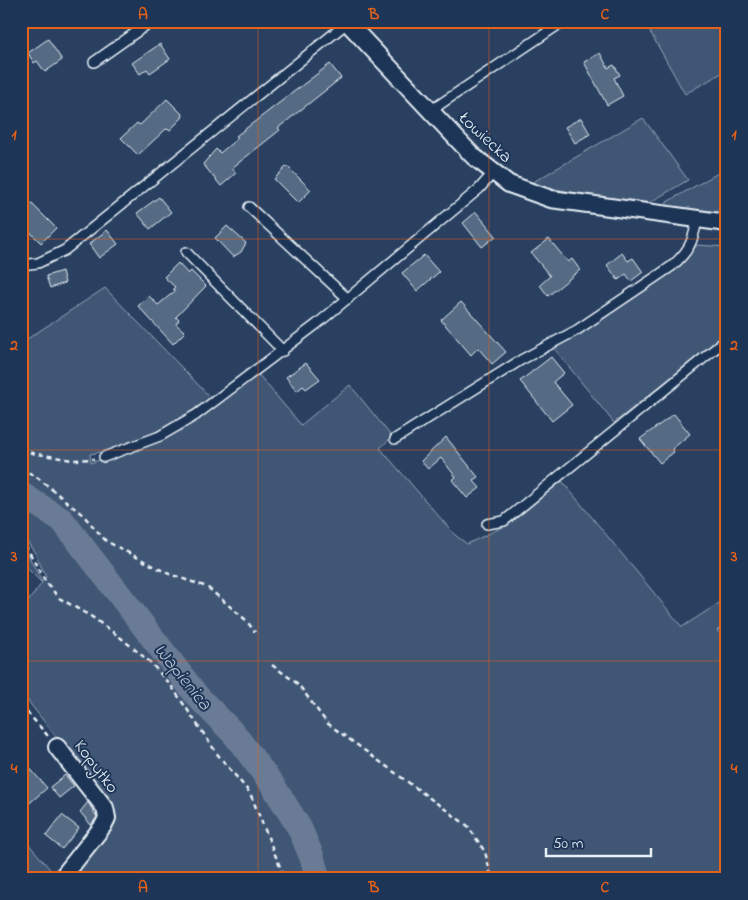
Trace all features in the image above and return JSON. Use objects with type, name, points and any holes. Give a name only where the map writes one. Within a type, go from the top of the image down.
[{"type":"street","name":"Łowiecka","points":[[346,22],[473,156],[509,184],[551,199],[727,223]]},
{"type":"street","name":"Kopytko","points":[[57,747],[105,808],[107,818],[61,879]]},
{"type":"lane","points":[[94,62],[152,21]]},
{"type":"lane","points":[[430,111],[564,21]]},
{"type":"lane","points":[[21,265],[38,263],[65,250],[346,22]]},
{"type":"lane","points":[[104,457],[174,429],[283,351],[479,189],[493,173]]},
{"type":"lane","points":[[249,207],[348,299]]},
{"type":"lane","points":[[395,439],[521,360],[577,330],[672,266],[681,258],[693,240],[698,220]]},
{"type":"lane","points":[[186,252],[283,351]]},
{"type":"lane","points":[[487,524],[504,521],[727,339]]},
{"type":"path","points":[[21,451],[72,460],[104,457]]},
{"type":"path","points":[[21,468],[38,478],[83,515],[106,541],[169,574],[207,587],[246,620],[255,632]]},
{"type":"path","points":[[21,537],[45,580],[59,598],[92,617],[120,638],[150,662],[172,687],[218,755],[250,793],[285,879]]},
{"type":"path","points":[[272,665],[298,684],[327,723],[468,826],[485,852],[492,879]]},
{"type":"path","name":"Kopytko","points":[[21,706],[57,747]]},
{"type":"shaded area","points":[[644,21],[727,21],[727,70],[685,94]]},
{"type":"shaded area","points":[[643,118],[688,180],[649,203],[647,207],[530,184]]},
{"type":"shaded area","points":[[727,168],[727,216],[666,209],[667,202]]},
{"type":"shaded area","points":[[697,245],[727,247],[727,332],[614,423],[553,347],[655,283],[683,261]]},
{"type":"shaded area","points":[[105,288],[211,398],[154,433],[123,446],[90,454],[91,463],[177,430],[258,374],[301,425],[350,385],[392,437],[380,448],[455,535],[467,544],[509,524],[562,481],[682,627],[727,598],[727,621],[717,631],[727,639],[727,879],[324,879],[319,856],[305,823],[279,780],[243,730],[203,691],[98,557],[74,522],[60,508],[21,486],[21,343]]},
{"type":"shaded area","points":[[21,502],[48,518],[63,532],[83,563],[184,692],[219,733],[265,794],[288,830],[308,879],[70,879],[110,806],[21,692],[21,611],[42,583],[21,562],[21,541],[42,582],[46,577],[35,553],[21,533]]},
{"type":"shaded area","points":[[21,835],[55,875],[55,879],[21,879]]},
{"type":"building","points":[[48,39],[62,60],[45,72],[37,61],[34,63],[28,53]]},
{"type":"building","points":[[160,44],[170,59],[150,73],[147,69],[140,74],[132,63]]},
{"type":"building","points":[[600,53],[608,68],[614,65],[620,75],[614,78],[623,96],[607,105],[584,62]]},
{"type":"building","points":[[330,64],[341,78],[278,128],[280,130],[232,168],[236,173],[221,186],[203,164],[216,149],[220,153],[238,138],[236,136]]},
{"type":"building","points":[[167,99],[183,115],[182,118],[170,130],[166,129],[138,155],[121,138],[137,123],[140,125]]},
{"type":"building","points":[[581,118],[590,134],[575,143],[565,127]]},
{"type":"building","points":[[287,166],[311,190],[298,203],[274,179]]},
{"type":"building","points":[[21,193],[56,228],[41,243],[21,223]]},
{"type":"building","points":[[159,197],[171,212],[150,229],[137,213]]},
{"type":"building","points":[[476,212],[496,236],[482,247],[463,223]]},
{"type":"building","points":[[227,226],[246,243],[241,252],[233,257],[215,238]]},
{"type":"building","points":[[107,230],[118,244],[99,258],[89,244]]},
{"type":"building","points":[[549,239],[568,262],[572,259],[580,270],[548,296],[540,285],[550,276],[531,253]]},
{"type":"building","points":[[622,253],[628,261],[633,258],[643,272],[631,281],[626,274],[618,280],[607,265]]},
{"type":"building","points":[[424,255],[439,272],[417,291],[402,273]]},
{"type":"building","points":[[178,263],[188,274],[191,271],[206,286],[176,317],[179,320],[176,324],[185,332],[173,344],[138,306],[149,296],[158,305],[175,291],[173,289],[175,287],[164,277]]},
{"type":"building","points":[[62,271],[65,283],[50,288],[46,276]]},
{"type":"building","points":[[461,302],[506,352],[492,364],[478,348],[471,355],[441,320]]},
{"type":"building","points":[[551,357],[564,373],[553,382],[572,405],[552,421],[520,381]]},
{"type":"building","points":[[306,363],[320,379],[306,389],[303,386],[297,391],[286,377]]},
{"type":"building","points":[[674,414],[690,434],[672,449],[674,452],[660,463],[640,439]]},
{"type":"building","points":[[446,437],[478,477],[473,480],[480,488],[467,498],[452,480],[456,477],[441,458],[428,469],[421,461]]},
{"type":"building","points":[[21,758],[47,788],[26,806],[21,800]]},
{"type":"building","points":[[65,775],[74,786],[59,798],[50,787]]},
{"type":"building","points":[[88,802],[97,817],[91,825],[80,812]]},
{"type":"building","points":[[62,815],[79,828],[62,849],[46,836]]},
{"type":"waterway","name":"Wapienica","points":[[21,494],[62,520],[198,697],[235,735],[272,784],[299,827],[312,857],[318,879]]}]
